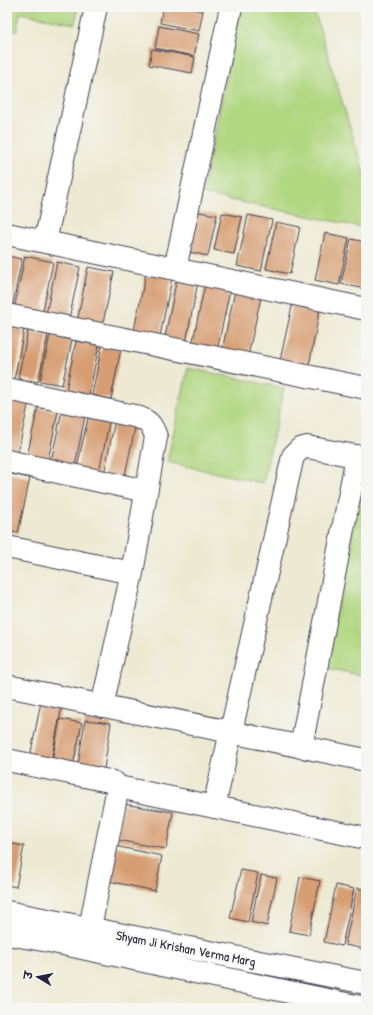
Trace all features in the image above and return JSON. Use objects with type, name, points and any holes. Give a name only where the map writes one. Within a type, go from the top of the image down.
[{"type":"street","points":[[45,242],[96,7]]},
{"type":"street","points":[[176,269],[230,7]]},
{"type":"street","points":[[7,234],[366,309]]},
{"type":"street","points":[[7,315],[366,388]]},
{"type":"street","points":[[7,389],[146,420],[152,425],[156,437],[132,573],[102,706]]},
{"type":"street","points":[[214,807],[293,456],[300,449],[307,447],[362,457],[302,747]]},
{"type":"street","points":[[7,461],[146,491]]},
{"type":"street","points":[[7,547],[132,573]]},
{"type":"street","points":[[7,686],[366,760]]},
{"type":"street","points":[[7,760],[115,782],[118,787],[90,928]]},
{"type":"street","points":[[118,787],[366,838]]},
{"type":"street","name":"Shyam Ji Krishan Verma Marg","points":[[7,912],[366,984]]},
{"type":"street","name":"Shyam Ji Krishan Verma Marg","points":[[7,934],[49,941],[320,1003],[365,1008]]},
{"type":"green space","points":[[7,7],[78,7],[75,24],[20,13],[17,31],[7,29]]},
{"type":"green space","points":[[241,7],[313,7],[366,179],[366,228],[202,194]]},
{"type":"green space","points":[[188,368],[284,388],[263,483],[167,462]]},
{"type":"green space","points":[[363,482],[366,483],[366,676],[325,668]]},
{"type":"building","points":[[163,7],[184,7],[203,11],[199,31],[160,23]]},
{"type":"building","points":[[159,26],[199,34],[194,56],[155,48]]},
{"type":"building","points":[[152,49],[195,57],[192,73],[149,65]]},
{"type":"building","points":[[193,211],[217,215],[208,256],[184,251]]},
{"type":"building","points":[[222,213],[242,217],[234,254],[214,250]]},
{"type":"building","points":[[248,215],[272,220],[261,271],[237,266]]},
{"type":"building","points":[[276,222],[300,227],[290,274],[266,269]]},
{"type":"building","points":[[325,233],[349,238],[339,285],[315,280]]},
{"type":"building","points":[[351,239],[366,242],[366,289],[341,284]]},
{"type":"building","points":[[7,256],[22,259],[11,313],[7,313]]},
{"type":"building","points":[[25,256],[53,262],[41,320],[13,314]]},
{"type":"building","points":[[57,262],[80,267],[68,324],[45,319]]},
{"type":"building","points":[[88,267],[114,272],[101,332],[76,327]]},
{"type":"building","points":[[147,268],[173,273],[159,341],[133,335]]},
{"type":"building","points":[[178,273],[199,277],[185,347],[164,342]]},
{"type":"building","points":[[206,280],[231,285],[217,351],[192,345]]},
{"type":"building","points":[[235,291],[261,297],[248,356],[222,350]]},
{"type":"building","points":[[294,297],[321,303],[308,371],[279,365]]},
{"type":"building","points":[[7,327],[24,330],[14,380],[7,379]]},
{"type":"building","points":[[28,331],[48,335],[38,382],[18,378]]},
{"type":"building","points":[[50,335],[72,340],[62,385],[40,381]]},
{"type":"building","points":[[76,341],[99,345],[89,395],[66,390]]},
{"type":"building","points":[[102,345],[121,349],[111,399],[92,395]]},
{"type":"building","points":[[12,393],[30,396],[17,457],[7,455],[7,419]]},
{"type":"building","points":[[63,406],[86,411],[74,471],[50,466]]},
{"type":"building","points":[[38,407],[58,411],[47,466],[26,461]]},
{"type":"building","points":[[90,409],[111,413],[98,477],[76,472]]},
{"type":"building","points":[[116,415],[137,419],[123,484],[103,479]]},
{"type":"building","points":[[7,473],[30,478],[18,533],[7,531]]},
{"type":"building","points":[[41,702],[62,706],[50,766],[29,762]]},
{"type":"building","points":[[60,719],[82,723],[72,771],[51,767]]},
{"type":"building","points":[[85,720],[111,723],[103,775],[77,771]]},
{"type":"building","points":[[123,804],[173,812],[166,849],[117,840]]},
{"type":"building","points":[[7,843],[24,846],[16,887],[7,885]]},
{"type":"building","points":[[115,846],[162,856],[155,891],[108,881]]},
{"type":"building","points":[[241,870],[258,873],[248,922],[230,918]]},
{"type":"building","points":[[261,875],[277,878],[267,926],[251,922]]},
{"type":"building","points":[[300,877],[320,881],[309,935],[289,931]]},
{"type":"building","points":[[336,885],[354,889],[342,946],[324,942]]},
{"type":"building","points":[[357,888],[366,890],[365,949],[345,945]]}]
